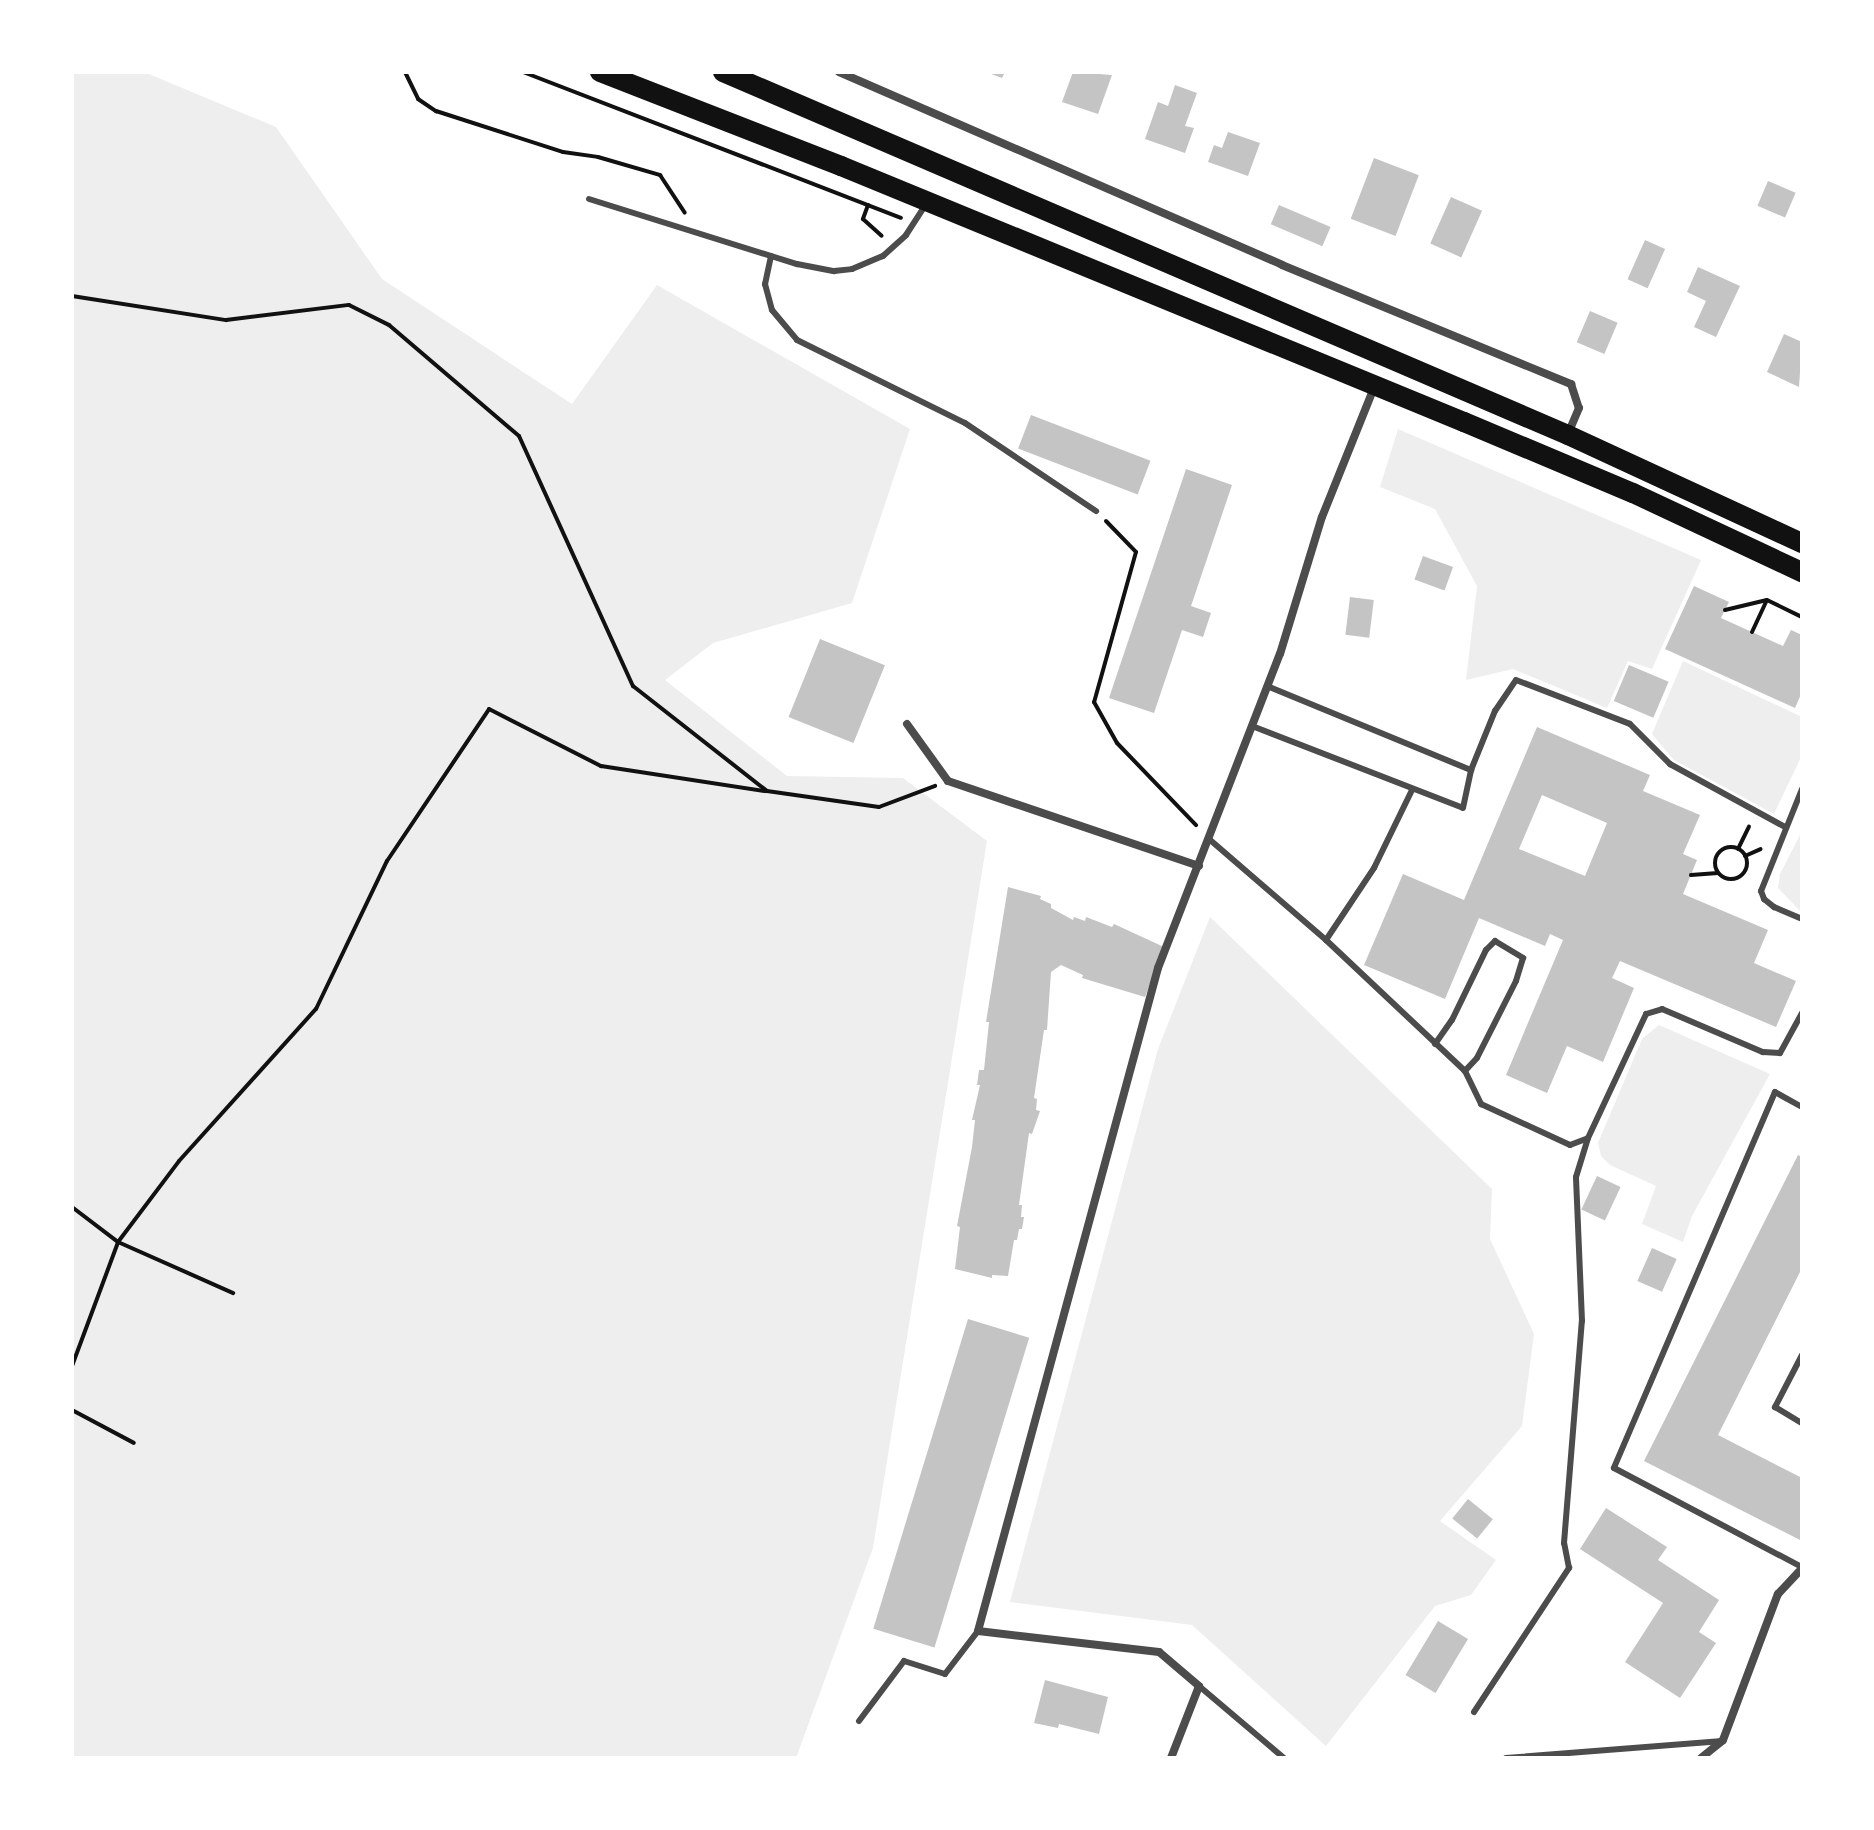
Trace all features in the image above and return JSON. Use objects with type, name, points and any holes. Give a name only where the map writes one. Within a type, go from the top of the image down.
[{"type":"main road","points":[[600,72],[928,201],[1375,385],[1633,493],[1802,572]]},
{"type":"main road","points":[[723,72],[1568,435],[1802,543]]},
{"type":"street","points":[[839,72],[1282,265],[1571,384],[1579,408],[1568,435]]},
{"type":"street","points":[[1171,1758],[1199,1686],[1159,1652],[978,1631],[1158,968],[1267,686],[1322,517],[1375,385]]},
{"type":"street","points":[[907,724],[948,781],[1199,866]]},
{"type":"street","points":[[1701,1758],[1723,1740],[1778,1594],[1802,1567]]},
{"type":"lane","points":[[589,199],[817,270],[852,269],[883,256],[906,235],[928,201]]},
{"type":"lane","points":[[771,256],[765,284],[772,310],[797,340],[965,423],[1096,511]]},
{"type":"lane","points":[[1252,726],[1463,808],[1471,770],[1495,711],[1516,680],[1630,724],[1670,764],[1785,827]]},
{"type":"lane","points":[[1267,686],[1471,770]]},
{"type":"lane","points":[[1802,789],[1761,891],[1764,899],[1774,907],[1802,919]]},
{"type":"lane","points":[[1326,940],[1374,868],[1412,790]]},
{"type":"lane","points":[[1209,839],[1326,940],[1465,1071],[1481,1104],[1570,1145],[1588,1138]]},
{"type":"lane","points":[[1435,1044],[1452,1020],[1486,950],[1495,941],[1523,958],[1516,981],[1477,1058],[1465,1071]]},
{"type":"lane","points":[[1474,1712],[1569,1568],[1564,1543],[1582,1321],[1576,1177],[1588,1138],[1646,1014],[1662,1009],[1763,1052],[1780,1053],[1802,1013]]},
{"type":"lane","points":[[1802,1107],[1775,1092],[1614,1468],[1802,1567]]},
{"type":"lane","points":[[1802,1355],[1775,1407],[1802,1423]]},
{"type":"lane","points":[[859,1721],[904,1661],[945,1674],[978,1631]]},
{"type":"lane","points":[[1199,1686],[1284,1758]]},
{"type":"lane","points":[[1506,1758],[1723,1740]]},
{"type":"path","points":[[405,72],[418,99],[436,111],[563,152],[598,157],[660,175],[674,192],[690,224]]},
{"type":"path","points":[[523,72],[912,222]]},
{"type":"path","points":[[868,205],[863,219],[883,234],[879,248]]},
{"type":"path","points":[[72,296],[226,320],[349,305],[389,325],[519,436],[633,686],[767,791]]},
{"type":"path","points":[[1096,511],[1136,552],[1094,702],[1117,743],[1209,839]]},
{"type":"path","points":[[1752,632],[1767,600]]},
{"type":"path","points":[[1725,610],[1767,600],[1802,617]]},
{"type":"path","points":[[72,1366],[118,1242],[179,1161],[316,1009],[387,861],[489,709],[601,766],[879,807],[948,781]]},
{"type":"path","points":[[1738,849],[1756,811]]},
{"type":"path","points":[[1691,875],[1718,873],[1727,879],[1742,875],[1747,861],[1738,849],[1727,847],[1718,853],[1715,863],[1718,873]]},
{"type":"path","points":[[72,1207],[118,1242],[233,1293]]},
{"type":"path","points":[[72,1410],[134,1443]]},
{"type":"shaded area","points":[[72,72],[144,72],[276,127],[382,279],[572,404],[657,285],[910,429],[852,603],[713,643],[665,680],[787,776],[903,778],[987,841],[873,1548],[796,1758],[72,1758]]},
{"type":"shaded area","points":[[1398,429],[1701,560],[1652,669],[1628,661],[1607,708],[1513,669],[1466,680],[1477,586],[1435,509],[1380,487]]},
{"type":"shaded area","points":[[1683,661],[1802,717],[1802,755],[1774,814],[1674,760],[1652,734]]},
{"type":"shaded area","points":[[1802,831],[1802,913],[1778,888],[1780,874]]},
{"type":"shaded area","points":[[1210,917],[1492,1189],[1490,1239],[1534,1334],[1522,1426],[1440,1521],[1496,1560],[1471,1595],[1435,1606],[1326,1746],[1192,1625],[1010,1602],[1158,1049]]},
{"type":"shaded area","points":[[1659,1025],[1770,1074],[1692,1216],[1683,1242],[1642,1224],[1656,1186],[1610,1165],[1601,1156],[1598,1143],[1642,1039]]},
{"type":"building","points":[[986,72],[1005,72],[1002,78]]},
{"type":"building","points":[[1073,72],[1112,75],[1098,114],[1062,102]]},
{"type":"building","points":[[1175,85],[1197,93],[1185,126],[1194,128],[1185,153],[1145,139],[1158,102],[1168,106]]},
{"type":"building","points":[[1228,132],[1260,143],[1248,176],[1208,162],[1214,145],[1222,148]]},
{"type":"building","points":[[1374,158],[1419,175],[1396,236],[1351,219]]},
{"type":"building","points":[[1768,181],[1796,193],[1785,218],[1757,206]]},
{"type":"building","points":[[1451,197],[1482,211],[1461,257],[1430,244]]},
{"type":"building","points":[[1279,205],[1331,227],[1322,246],[1271,224]]},
{"type":"building","points":[[1645,240],[1665,249],[1648,288],[1628,279]]},
{"type":"building","points":[[1698,267],[1740,286],[1716,337],[1694,327],[1706,301],[1687,292]]},
{"type":"building","points":[[1590,311],[1618,323],[1604,354],[1577,342]]},
{"type":"building","points":[[1784,334],[1802,342],[1799,387],[1767,372]]},
{"type":"building","points":[[1031,415],[1150,461],[1138,494],[1018,449]]},
{"type":"building","points":[[1186,469],[1232,485],[1191,606],[1211,613],[1203,637],[1182,630],[1154,713],[1109,698]]},
{"type":"building","points":[[1423,556],[1453,567],[1445,590],[1414,579]]},
{"type":"building","points":[[1694,586],[1729,602],[1721,618],[1783,646],[1791,630],[1802,635],[1802,692],[1795,708],[1665,649]]},
{"type":"building","points":[[1350,597],[1374,600],[1369,638],[1345,635]]},
{"type":"building","points":[[820,639],[885,665],[853,743],[789,717]]},
{"type":"building","points":[[1629,665],[1669,682],[1653,718],[1614,701]]},
{"type":"building","points":[[1537,727],[1650,775],[1643,791],[1700,815],[1683,854],[1697,860],[1683,894],[1768,930],[1754,963],[1796,981],[1776,1027],[1620,961],[1612,978],[1634,988],[1603,1062],[1567,1046],[1547,1093],[1506,1075],[1563,940],[1550,934],[1545,946],[1479,918],[1445,999],[1364,965],[1403,874],[1464,900]],"holes":[[[1542,795],[1607,823],[1585,876],[1519,849]]]},
{"type":"building","points":[[1008,887],[1041,896],[1040,899],[1051,904],[1051,908],[1073,920],[1074,917],[1085,921],[1086,917],[1112,927],[1114,924],[1164,947],[1145,997],[1082,978],[1083,975],[1061,965],[1051,972],[1047,1030],[1044,1030],[1034,1098],[1037,1099],[1036,1110],[1040,1111],[1032,1134],[1029,1133],[1019,1205],[1022,1205],[1021,1217],[1024,1217],[1022,1229],[1019,1229],[1017,1240],[1014,1240],[1008,1276],[992,1275],[992,1278],[955,1269],[960,1227],[957,1226],[972,1147],[975,1120],[972,1120],[980,1085],[977,1085],[979,1070],[984,1070],[989,1022],[986,1022]]},
{"type":"building","points":[[1798,1155],[1802,1157],[1802,1268],[1718,1435],[1802,1478],[1802,1541],[1644,1461]]},
{"type":"building","points":[[1597,1176],[1621,1187],[1605,1221],[1581,1210]]},
{"type":"building","points":[[1652,1248],[1677,1259],[1662,1292],[1637,1281]]},
{"type":"building","points":[[968,1319],[1029,1338],[934,1648],[873,1629]]},
{"type":"building","points":[[1468,1499],[1493,1519],[1477,1539],[1452,1518]]},
{"type":"building","points":[[1606,1508],[1667,1547],[1658,1560],[1719,1600],[1699,1632],[1716,1643],[1680,1698],[1625,1662],[1663,1603],[1580,1549]]},
{"type":"building","points":[[1438,1621],[1468,1639],[1436,1693],[1406,1675]]},
{"type":"building","points":[[1045,1680],[1108,1697],[1099,1734],[1059,1724],[1058,1728],[1034,1723]]}]
